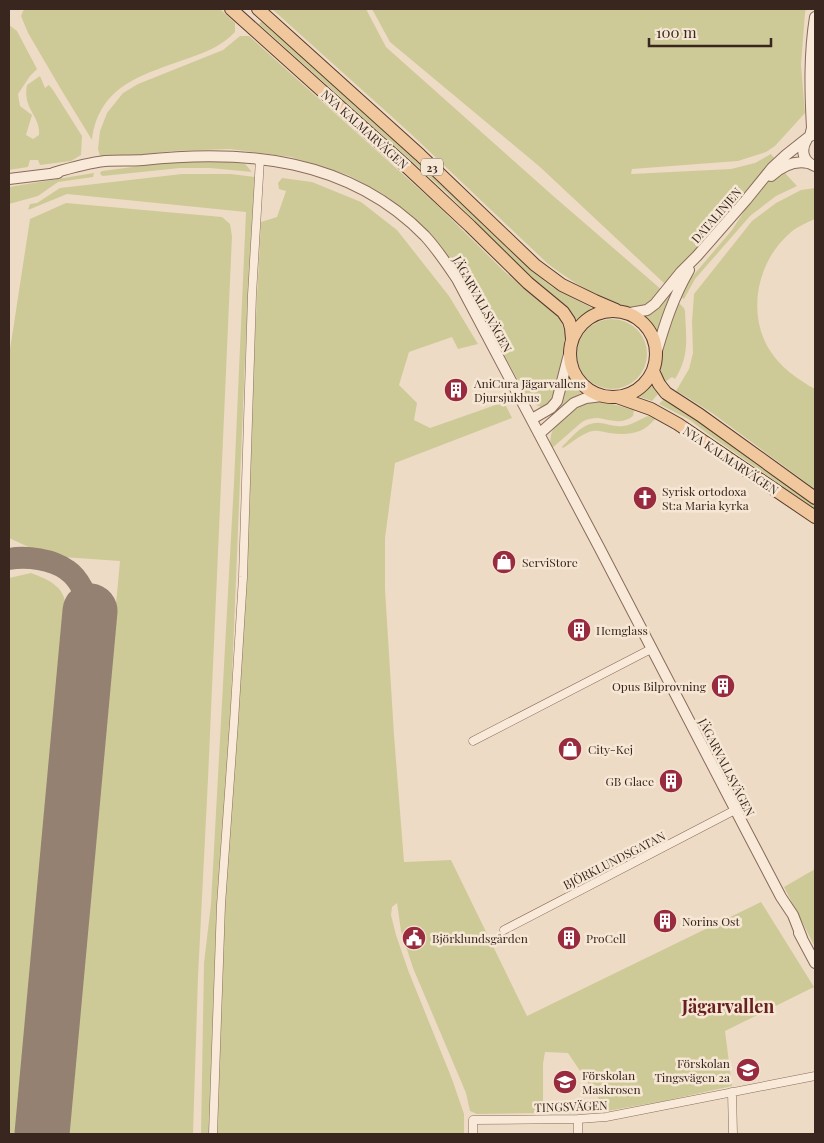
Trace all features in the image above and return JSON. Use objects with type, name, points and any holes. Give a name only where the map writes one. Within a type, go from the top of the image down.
[{"type":"main road","name":"NYA KALMARVÄGEN","points":[[231,9],[408,168],[528,284],[563,312],[569,321],[572,339]]},
{"type":"main road","name":"NYA KALMARVÄGEN","points":[[258,9],[420,155],[536,266],[562,285],[616,310]]},
{"type":"main road","name":"23","points":[[569,354],[572,339],[578,327],[589,317],[602,311],[616,310],[638,318],[652,334],[656,354],[653,371]]},
{"type":"main road","points":[[569,354],[572,369],[581,383],[587,389],[602,396],[617,397],[626,395],[642,386],[653,371]]},
{"type":"main road","name":"NYA KALMARVÄGEN","points":[[653,371],[666,393],[700,415],[815,498]]},
{"type":"main road","name":"NYA KALMARVÄGEN","points":[[617,397],[651,409],[678,424],[815,517]]},
{"type":"street","points":[[812,165],[805,159],[803,146],[811,136],[812,128],[810,56],[815,17]]},
{"type":"street","points":[[811,83],[815,100]]},
{"type":"street","name":"DATALINJEN","points":[[630,314],[651,308],[778,161],[811,136]]},
{"type":"street","name":"JÄGARVALLSVÄGEN","points":[[9,179],[96,170],[162,157],[210,155],[260,159],[308,168],[340,179],[371,193],[413,225],[436,249],[457,278],[781,896],[788,917],[815,963]]},
{"type":"street","points":[[213,1134],[221,904],[243,577],[252,304],[260,159]]},
{"type":"street","name":"DATALINJEN","points":[[754,189],[783,167],[799,161],[812,165]]},
{"type":"street","name":"DATALINJEN","points":[[656,354],[675,296],[697,256]]},
{"type":"street","points":[[532,419],[551,408],[557,401],[569,354]]},
{"type":"street","points":[[539,434],[574,403],[586,398],[602,396]]},
{"type":"street","points":[[473,741],[651,648]]},
{"type":"street","name":"BJÖRKLUNDSGATAN","points":[[504,930],[735,810]]},
{"type":"street","name":"TINGSVÄGEN","points":[[473,1134],[473,1120],[578,1119],[617,1115],[815,1076]]},
{"type":"street","points":[[732,1092],[733,1134]]},
{"type":"street","points":[[578,1119],[578,1134]]},
{"type":"shaded area","points":[[25,9],[220,9],[235,23],[235,32],[225,41],[209,50],[142,76],[115,93],[104,105],[96,121],[92,140],[28,33],[21,16]]},
{"type":"shaded area","points":[[272,9],[366,9],[386,47],[663,291],[649,305],[636,308],[623,306],[580,286],[556,270],[410,133]]},
{"type":"shaded area","points":[[372,9],[806,9],[801,65],[805,113],[775,146],[766,152],[738,161],[632,169],[631,174],[731,169],[755,163],[771,154],[775,159],[666,285],[540,167],[390,42]]},
{"type":"shaded area","points":[[262,21],[449,191],[532,271],[552,287],[594,309],[577,321],[569,308],[526,272],[446,192],[259,24]]},
{"type":"shaded area","points":[[9,25],[17,31],[37,69],[18,94],[20,106],[32,115],[26,135],[33,139],[39,135],[39,128],[29,106],[26,93],[27,85],[40,76],[45,88],[49,85],[53,90],[82,136],[81,155],[71,161],[40,165],[38,160],[30,160],[28,167],[9,170]]},
{"type":"shaded area","points":[[240,36],[249,36],[436,204],[505,272],[559,317],[565,332],[565,338],[557,386],[549,404],[543,407],[533,403],[527,397],[463,279],[432,235],[388,197],[369,186],[348,175],[291,157],[230,149],[173,151],[106,159],[100,156],[98,149],[100,131],[107,113],[123,93],[138,84],[223,50]]},
{"type":"shaded area","points":[[191,161],[224,161],[245,164],[252,172],[210,168],[180,168],[103,176],[100,173],[102,171]]},
{"type":"shaded area","points":[[783,171],[797,186],[776,196],[750,216],[695,279],[684,299],[679,296],[685,285],[732,230],[754,196],[771,179]]},
{"type":"shaded area","points":[[94,173],[93,177],[58,182],[38,196],[9,204],[9,187]]},
{"type":"shaded area","points":[[182,174],[231,174],[255,177],[245,359],[230,725],[217,904],[209,1134],[201,1134],[204,963],[211,904],[234,482],[246,212],[67,194],[28,210],[30,204],[37,203],[60,188]]},
{"type":"shaded area","points":[[282,178],[312,182],[361,202],[397,230],[449,296],[478,344],[458,349],[452,337],[409,352],[399,385],[417,403],[414,420],[430,428],[504,402],[512,418],[395,463],[385,538],[385,589],[404,862],[451,860],[527,1016],[761,902],[814,987],[725,1031],[732,1086],[607,1111],[568,1053],[545,1052],[543,1064],[543,1113],[477,1114],[470,1111],[466,1093],[413,968],[401,931],[397,903],[392,907],[391,915],[396,935],[464,1114],[464,1134],[217,1134],[224,909],[246,575],[261,222],[277,217],[286,191],[279,189],[278,183]]},
{"type":"shaded area","points":[[815,188],[815,219],[801,225],[789,234],[769,259],[759,288],[757,304],[758,320],[762,335],[773,355],[789,372],[815,389],[815,489],[712,413],[676,391],[689,369],[693,353],[692,322],[694,294],[752,221],[776,203],[801,190]]},
{"type":"shaded area","points":[[66,203],[222,217],[230,224],[232,236],[198,977],[193,1134],[67,1134],[120,561],[48,556],[9,538],[9,356],[30,219]]},
{"type":"shaded area","points":[[668,295],[671,296],[658,333],[644,317],[657,309]]},
{"type":"shaded area","points":[[678,302],[685,311],[685,354],[680,371],[675,379],[672,377],[665,382],[661,373],[661,352],[663,341]]},
{"type":"shaded area","points":[[612,319],[631,325],[641,335],[647,354],[641,373],[631,383],[612,389],[593,383],[583,373],[577,354],[583,335],[593,325]]},
{"type":"shaded area","points":[[568,377],[583,392],[569,400],[558,410],[564,398]]},
{"type":"shaded area","points":[[650,385],[658,394],[652,401],[638,395]]},
{"type":"shaded area","points":[[664,399],[691,416],[815,506],[815,509],[690,420],[659,404]]},
{"type":"shaded area","points":[[595,401],[634,410],[633,416],[620,421],[598,418],[586,420],[551,449],[550,440],[552,432],[559,422],[577,409]]},
{"type":"shaded area","points":[[648,416],[655,419],[645,428],[634,433],[622,434],[593,431],[562,447],[589,424],[600,423],[623,426]]},
{"type":"shaded area","points":[[31,573],[50,581],[59,589],[63,594],[66,608],[18,1134],[9,1134],[9,578]]},
{"type":"shaded area","points":[[815,869],[815,947],[784,887]]},
{"type":"taxiway","points":[[9,559],[39,559],[61,566],[71,573],[82,588],[90,611]]},
{"type":"runway","points":[[42,1134],[90,611]]},
{"type":"place","name":"AniCura Jägarvallens Djursjukhus","points":[[456,390]]},
{"type":"place","name":"Syrisk ortodoxa St:a Maria kyrka","points":[[645,498]]},
{"type":"place","name":"ServiStore","points":[[504,562]]},
{"type":"place","name":"Hemglass","points":[[579,630]]},
{"type":"place","name":"Opus Bilprovning","points":[[723,686]]},
{"type":"place","name":"City-Kej","points":[[570,749]]},
{"type":"place","name":"GB Glace","points":[[671,781]]},
{"type":"place","name":"Norins Ost","points":[[665,921]]},
{"type":"place","name":"Björklundsgården","points":[[414,938]]},
{"type":"place","name":"ProCell","points":[[569,938]]},
{"type":"place","name":"Förskolan Tingsvägen 2a","points":[[748,1070]]},
{"type":"place","name":"Förskolan Maskrosen","points":[[565,1082]]},
{"type":"district","name":"Jägarvallen","points":[[728,1006]]}]
